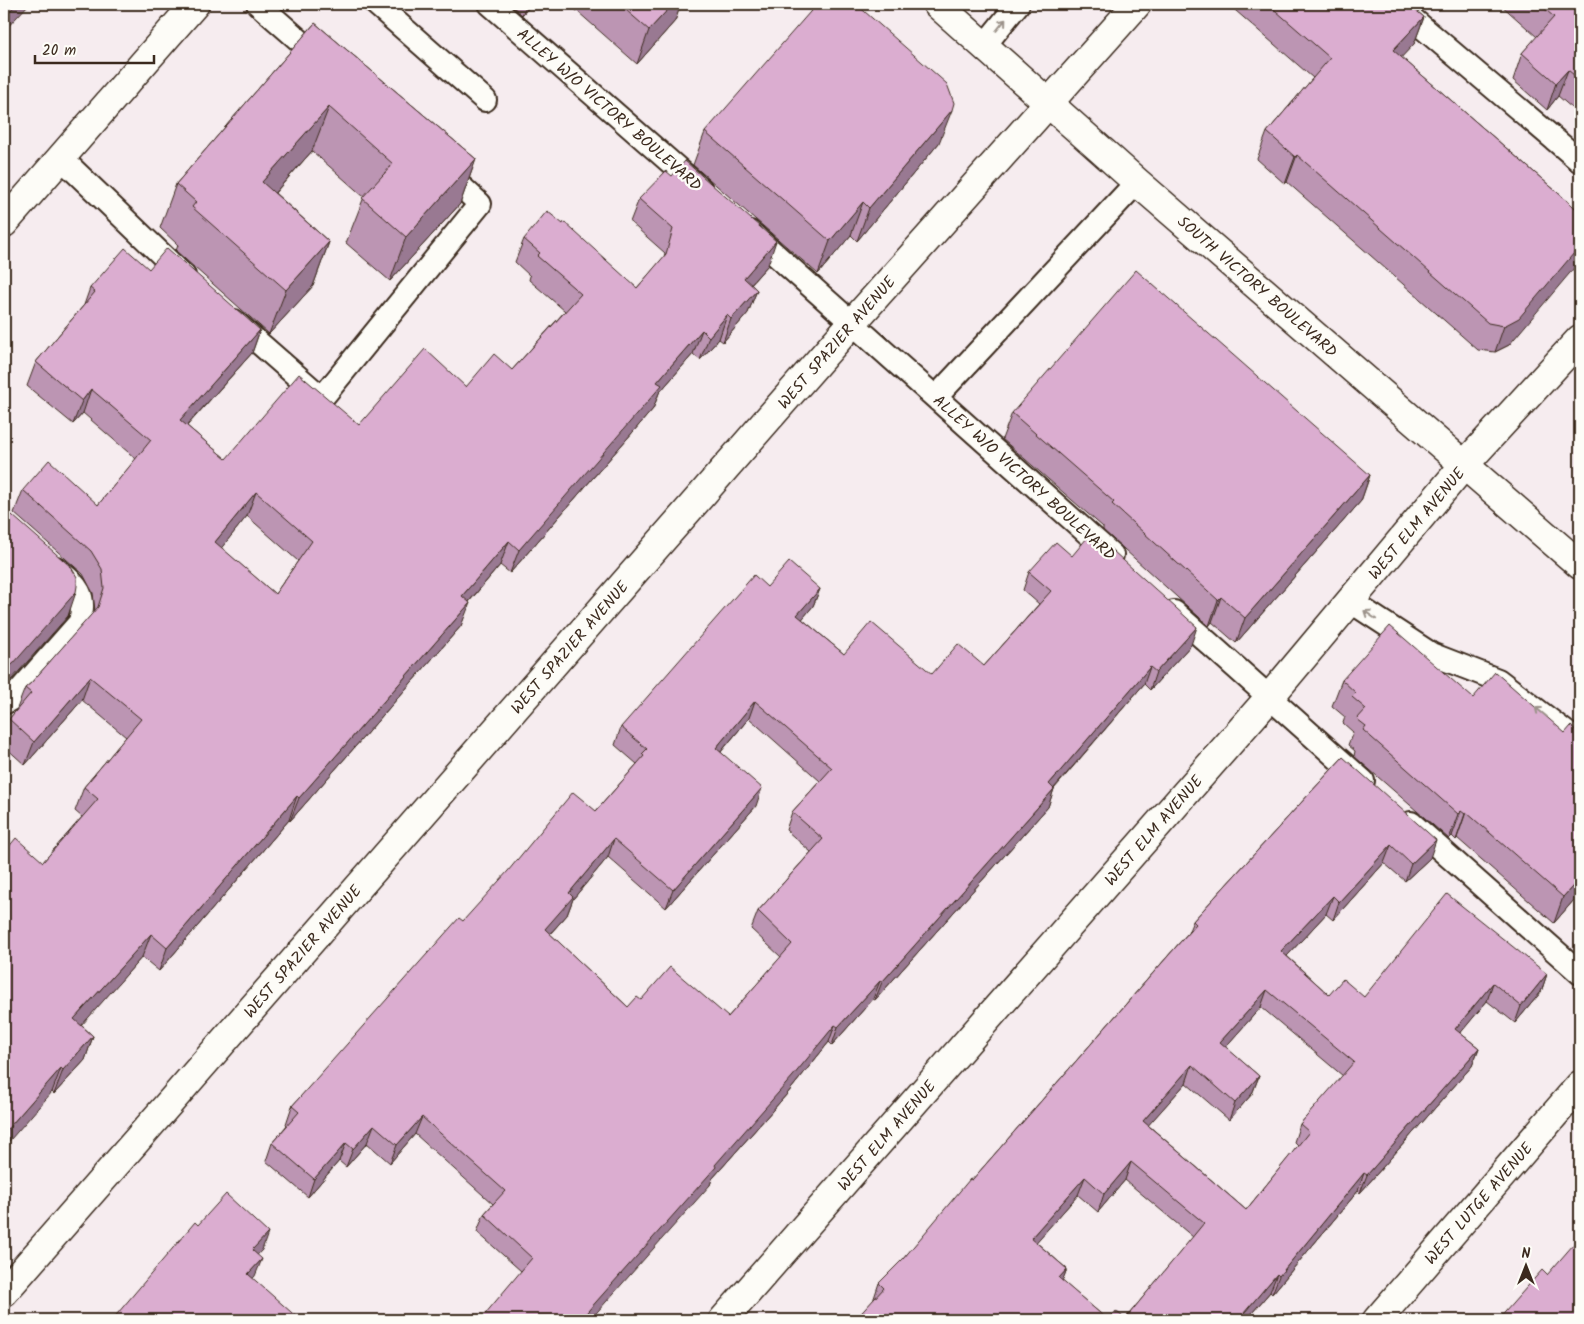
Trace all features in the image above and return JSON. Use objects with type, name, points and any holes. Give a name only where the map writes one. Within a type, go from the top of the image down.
[{"type":"street","points":[[4,223],[195,4]]},
{"type":"street","name":"SOUTH VICTORY BOULEVARD","points":[[937,4],[1137,182],[1580,565]]},
{"type":"street","name":"WEST SPAZIER AVENUE","points":[[4,1292],[853,322],[1137,4]]},
{"type":"street","name":"WEST ELM AVENUE","points":[[723,1320],[1269,698],[1465,464],[1580,339]]},
{"type":"street","name":"WEST LUTGE AVENUE","points":[[1376,1320],[1580,1085]]},
{"type":"lane","points":[[258,4],[341,77]]},
{"type":"lane","points":[[376,4],[485,100]]},
{"type":"lane","name":"ALLEY W/O VICTORY BOULEVARD","points":[[490,4],[937,396],[1129,570]]},
{"type":"lane","points":[[984,46],[1018,4]]},
{"type":"lane","points":[[1395,4],[1580,161]]},
{"type":"lane","points":[[219,307],[322,398],[480,204],[429,157]]},
{"type":"lane","points":[[61,158],[196,287]]},
{"type":"lane","points":[[937,396],[1137,182]]},
{"type":"lane","points":[[4,703],[13,698],[80,622],[83,607],[81,594],[72,582],[38,552]]},
{"type":"lane","points":[[1158,597],[1269,698],[1580,973]]},
{"type":"lane","points":[[1350,601],[1431,654],[1498,680],[1572,737],[1580,740]]},
{"type":"building","points":[[4,4],[16,4],[4,18]]},
{"type":"building","points":[[619,4],[673,4],[649,30]]},
{"type":"building","points":[[817,4],[856,4],[947,84],[954,103],[952,110],[869,208],[863,202],[830,241],[705,132]]},
{"type":"building","points":[[1268,4],[1408,4],[1424,17],[1393,50],[1580,212],[1580,246],[1519,318],[1504,326],[1488,323],[1297,155],[1295,157],[1267,132],[1330,58]]},
{"type":"building","points":[[1539,4],[1580,4],[1580,80],[1568,70],[1556,83],[1522,53],[1554,17]]},
{"type":"building","points":[[315,23],[476,159],[406,237],[362,198],[393,164],[329,107],[262,182],[329,242],[286,290],[192,207],[196,202],[176,184]]},
{"type":"building","points":[[685,161],[776,241],[744,278],[757,290],[731,319],[727,315],[709,337],[702,330],[657,382],[662,385],[519,550],[509,541],[462,596],[470,603],[299,798],[297,796],[167,948],[151,934],[74,1019],[93,1036],[63,1070],[61,1068],[4,1133],[4,845],[7,849],[16,838],[43,862],[98,799],[84,787],[141,719],[90,677],[34,742],[9,719],[31,693],[25,688],[98,607],[104,588],[102,569],[91,551],[23,490],[49,460],[98,505],[151,440],[91,389],[82,401],[36,362],[95,292],[90,288],[125,248],[149,269],[167,248],[260,330],[180,420],[226,459],[299,374],[359,425],[425,349],[466,387],[494,354],[512,370],[581,294],[537,256],[540,253],[524,239],[547,211],[563,224],[564,222],[637,288],[666,254],[673,229],[639,199],[666,171],[672,176]],"holes":[[[256,492],[312,541],[275,594],[215,542]]]},
{"type":"building","points":[[1136,270],[1370,475],[1245,618],[1221,597],[1218,600],[1112,504],[1114,502],[1012,413]]},
{"type":"building","points":[[4,508],[71,567],[77,577],[77,586],[76,592],[13,664],[4,670]]},
{"type":"building","points":[[1092,532],[1197,627],[1156,672],[1150,667],[1049,784],[1054,789],[882,982],[880,981],[838,1027],[835,1025],[715,1165],[716,1167],[580,1320],[480,1320],[532,1258],[484,1214],[505,1191],[422,1117],[397,1145],[374,1125],[353,1149],[346,1143],[314,1179],[272,1143],[299,1112],[292,1106],[459,918],[463,921],[508,871],[573,792],[596,811],[644,756],[642,754],[647,749],[621,727],[754,575],[767,587],[789,562],[820,589],[797,615],[844,654],[871,622],[932,674],[958,644],[984,666],[1051,591],[1029,572],[1056,542],[1072,556]],"holes":[[[755,701],[832,768],[792,812],[823,839],[758,911],[792,944],[728,1017],[670,967],[641,1000],[637,997],[628,1007],[545,929],[573,897],[569,893],[614,839],[673,890],[762,788],[716,748]]]},
{"type":"building","points":[[1390,626],[1473,698],[1495,672],[1565,733],[1571,726],[1580,734],[1580,878],[1563,897],[1466,812],[1465,814],[1461,811],[1458,814],[1363,730],[1366,726],[1357,719],[1366,709],[1352,697],[1356,693],[1342,680]]},
{"type":"building","points":[[1343,757],[1436,840],[1411,864],[1391,845],[1339,902],[1333,896],[1281,951],[1329,995],[1343,979],[1364,997],[1447,894],[1547,974],[1521,1006],[1493,983],[1455,1029],[1479,1048],[1367,1175],[1364,1173],[1279,1276],[1277,1274],[1238,1320],[1108,1320],[855,1320],[884,1288],[879,1283],[903,1259],[970,1179],[972,1180],[1196,924],[1193,921]],"holes":[[[1267,990],[1354,1062],[1300,1124],[1309,1132],[1246,1210],[1143,1121],[1192,1065],[1235,1103],[1259,1076],[1220,1042]],[[1131,1162],[1204,1223],[1125,1319],[1116,1311],[1108,1320],[1059,1278],[1067,1269],[1031,1238],[1085,1177],[1104,1194]]]},
{"type":"building","points":[[226,1194],[268,1233],[252,1250],[262,1259],[248,1274],[300,1320],[112,1320],[195,1222],[198,1225]]},
{"type":"building","points":[[1580,1237],[1580,1320],[1498,1320],[1542,1270],[1547,1275]]}]
